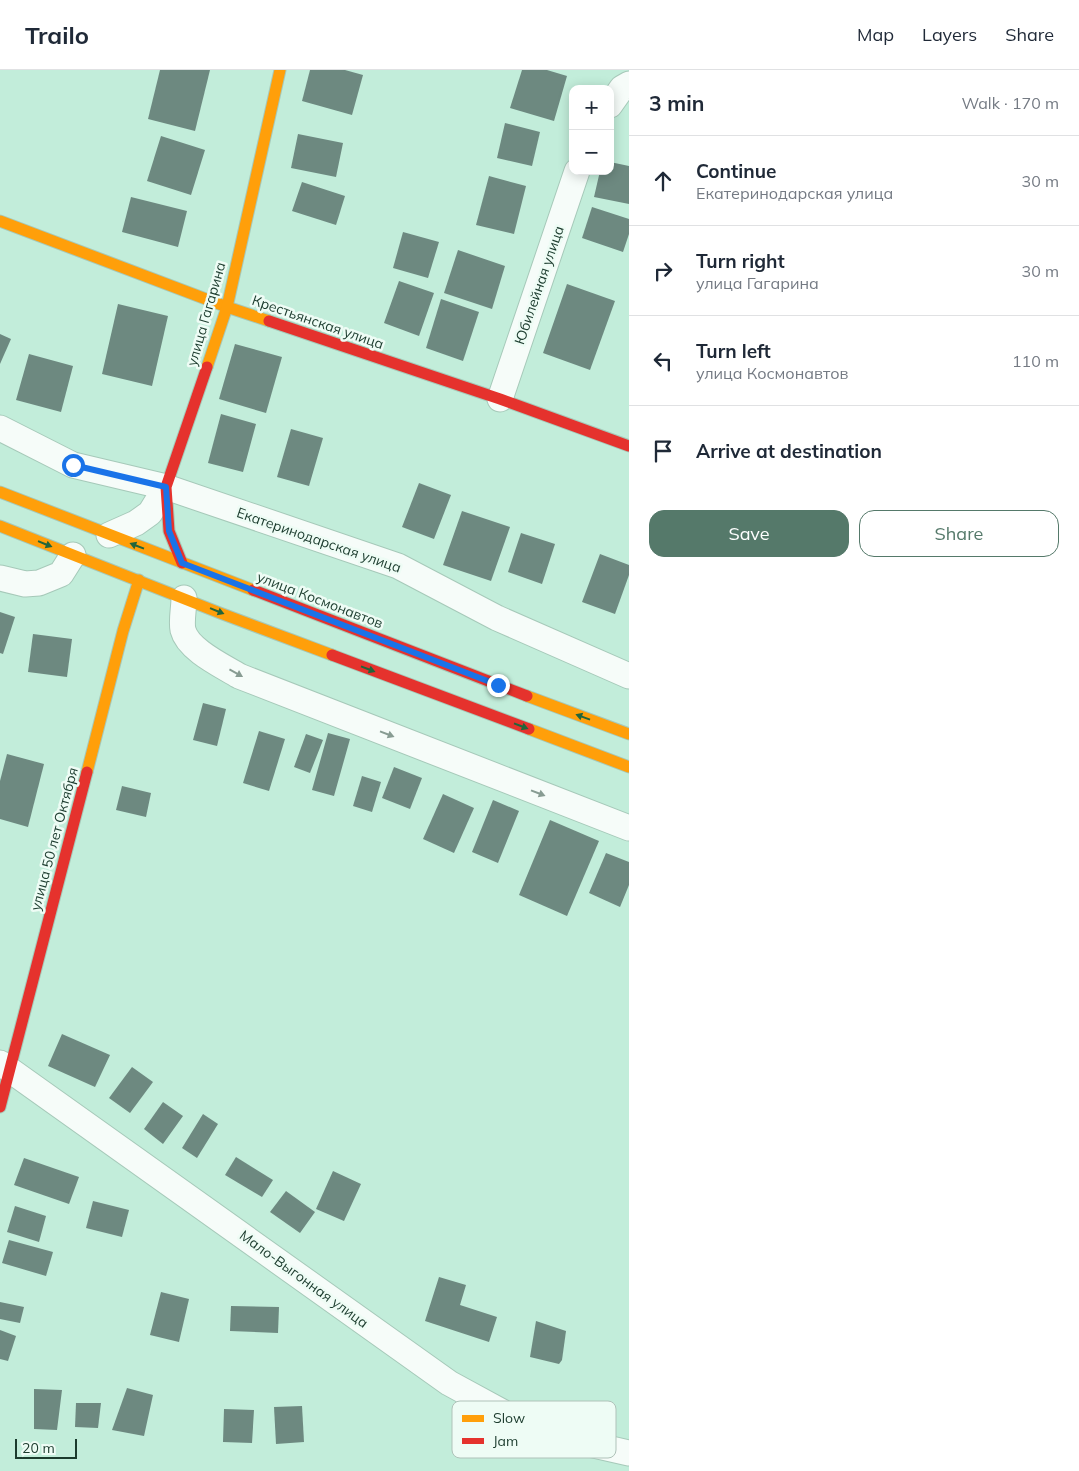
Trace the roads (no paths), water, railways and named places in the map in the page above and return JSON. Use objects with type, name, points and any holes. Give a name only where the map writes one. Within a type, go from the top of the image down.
[{"type":"main road","name":"улица Гагарина","points":[[182,563],[169,531],[166,487],[227,307],[280,70]]},
{"type":"main road","name":"Крестьянская улица","points":[[0,221],[227,307],[500,399],[629,446]]},
{"type":"main road","name":"улица Космонавтов","points":[[0,492],[629,734]]},
{"type":"main road","points":[[0,526],[629,767]]},
{"type":"main road","name":"улица 50 лет Октября","points":[[0,1107],[5,1066],[123,631],[139,580]]},
{"type":"street","points":[[614,99],[622,88],[629,84]]},
{"type":"street","name":"Юбилейная улица","points":[[500,399],[576,175]]},
{"type":"street","name":"Екатеринодарская улица","points":[[0,428],[73,465],[166,487],[398,566],[497,618],[629,676]]},
{"type":"street","points":[[109,535],[136,523],[150,513],[166,487]]},
{"type":"street","points":[[0,578],[25,584],[39,583],[61,574],[73,555]]},
{"type":"street","points":[[184,598],[183,630],[192,643],[202,653],[239,676],[629,828]]},
{"type":"street","name":"Мало-Выгонная улица","points":[[5,1066],[449,1383],[482,1401]]},
{"type":"street","name":"Мало-Выгонная улица","points":[[616,1450],[629,1453]]}]
